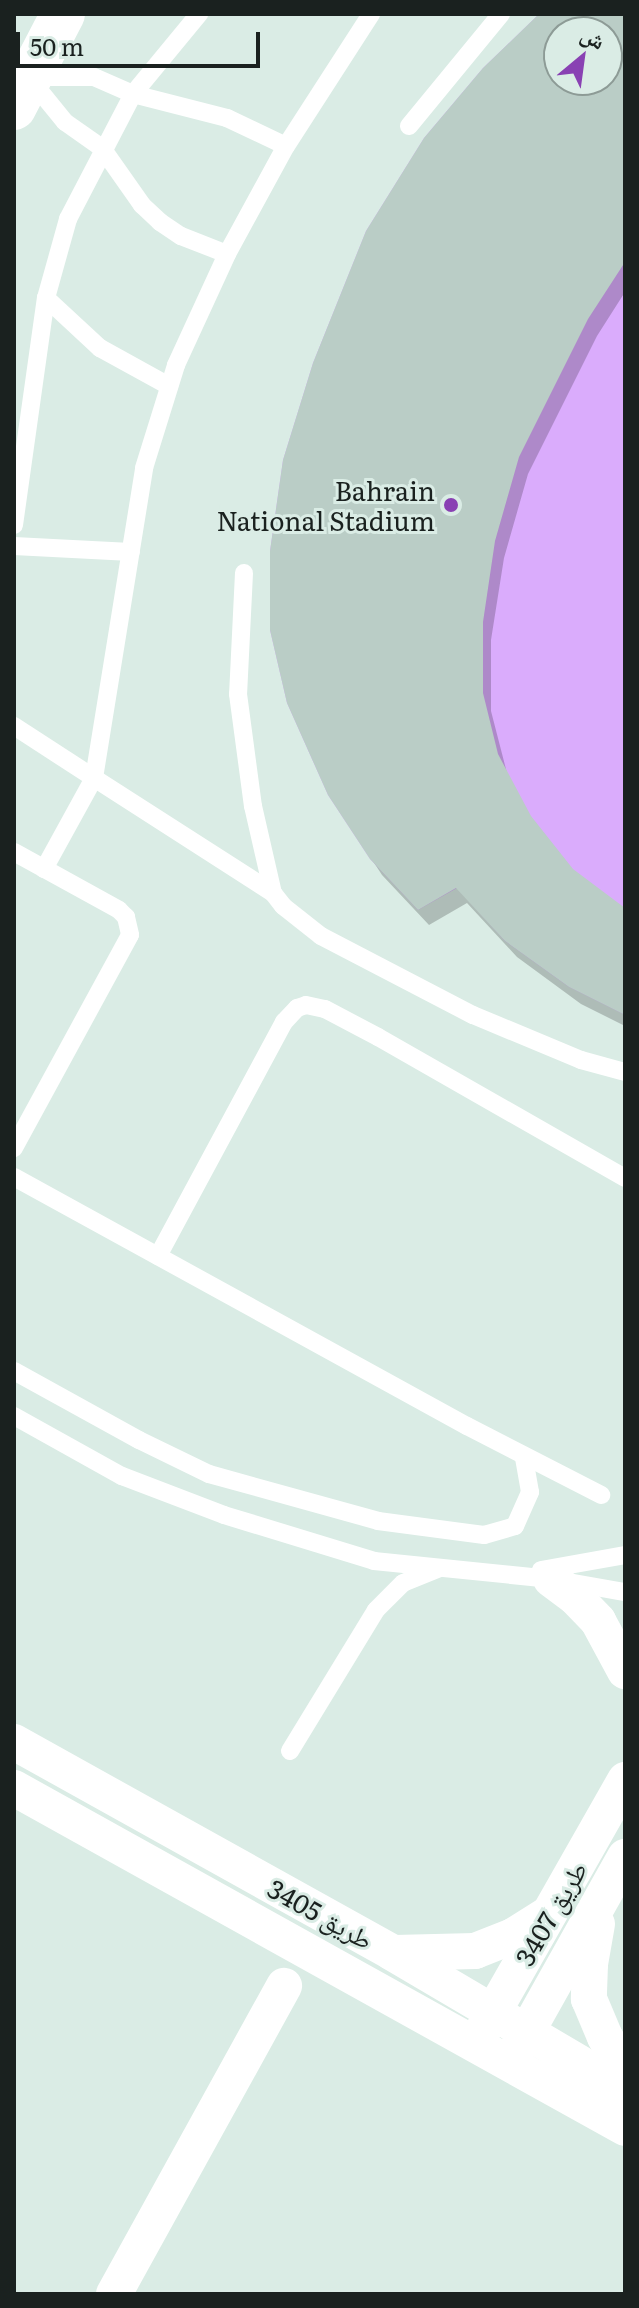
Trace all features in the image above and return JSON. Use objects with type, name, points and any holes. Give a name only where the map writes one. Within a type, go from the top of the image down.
[{"type":"main road","points":[[19,87],[63,14]]},
{"type":"main road","points":[[14,35],[19,87]]},
{"type":"street","points":[[551,1579],[576,1598],[598,1621],[625,1671]]},
{"type":"street","name":"طريق 3405","points":[[14,1742],[391,1952],[625,2090]]},
{"type":"street","name":"طريق 3407","points":[[475,2045],[625,1780]]},
{"type":"street","name":"طريق 3405","points":[[14,1788],[625,2128]]},
{"type":"street","name":"طريق 3407","points":[[509,2065],[625,1857]]},
{"type":"street","points":[[601,1900],[590,1964],[589,1999],[605,2037],[625,2069]]},
{"type":"street","points":[[391,1952],[475,1951],[513,1936],[552,1912]]},
{"type":"street","points":[[114,2294],[284,1986]]},
{"type":"lane","points":[[14,525],[46,298],[68,219],[102,148],[133,94],[199,14]]},
{"type":"lane","points":[[49,872],[94,778],[144,468],[169,386],[227,254],[286,146],[371,14]]},
{"type":"lane","points":[[409,126],[501,14]]},
{"type":"lane","points":[[19,87],[94,77],[133,94],[227,118],[286,146]]},
{"type":"lane","points":[[19,87],[102,148],[142,205],[160,222],[181,236],[227,254]]},
{"type":"lane","points":[[46,298],[100,348],[169,386]]},
{"type":"lane","points":[[14,546],[131,552]]},
{"type":"lane","points":[[244,573],[238,694],[253,806],[273,893]]},
{"type":"lane","points":[[14,726],[273,893],[283,906],[321,936],[473,1015],[581,1060],[625,1072]]},
{"type":"lane","points":[[14,852],[119,910],[126,917],[130,935],[14,1148]]},
{"type":"lane","points":[[158,1256],[289,1014],[297,1008],[316,1005],[378,1037],[625,1178]]},
{"type":"lane","points":[[14,1177],[524,1457],[601,1495]]},
{"type":"lane","points":[[14,1371],[209,1474],[378,1521],[484,1535],[515,1526],[530,1492],[524,1457]]},
{"type":"lane","points":[[14,1416],[122,1476],[224,1515],[374,1561],[551,1579],[625,1592]]},
{"type":"lane","points":[[507,1574],[625,1555]]},
{"type":"lane","points":[[290,1751],[376,1610],[403,1583],[440,1568]]},
{"type":"shaded area","name":"Bahrain National Stadium","points":[[539,14],[625,14],[625,1015],[569,987],[505,941],[457,888],[418,910],[370,859],[328,795],[287,703],[270,630],[270,551],[283,460],[313,363],[366,231],[424,138],[483,68]]},
{"type":"building","name":"Bahrain National Stadium","points":[[539,14],[625,14],[625,262],[588,319],[519,457],[495,541],[483,622],[483,693],[498,754],[531,816],[573,869],[625,908],[625,1015],[569,987],[505,941],[456,888],[418,910],[370,859],[328,795],[287,703],[270,630],[270,551],[283,460],[313,363],[366,231],[424,138],[483,68]]},
{"type":"place","name":"Bahrain National Stadium","points":[[451,505]]}]
